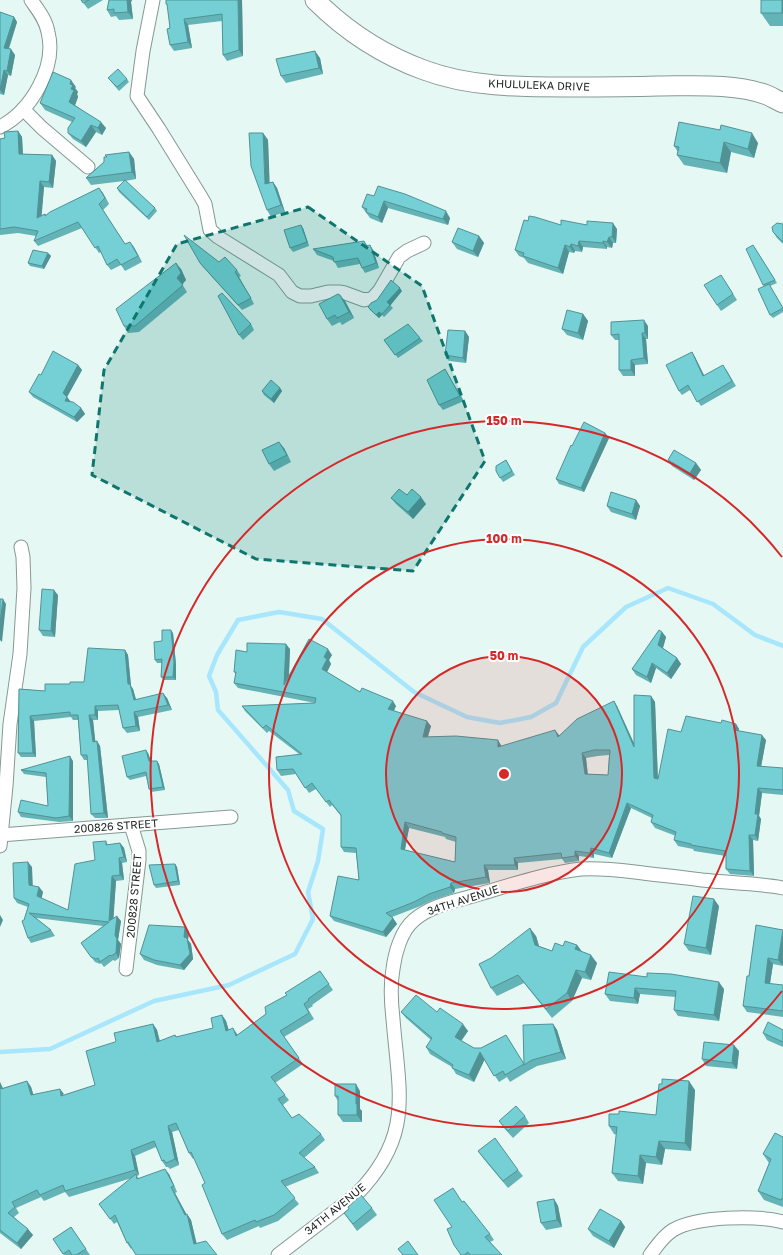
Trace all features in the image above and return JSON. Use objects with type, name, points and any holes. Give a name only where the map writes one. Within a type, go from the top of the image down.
[{"type":"street","points":[[0,127],[23,109],[34,96],[48,64],[50,40],[46,24],[31,0]]},
{"type":"street","points":[[153,0],[143,51],[137,96],[205,204],[210,230],[218,237],[279,275],[292,292],[300,296],[311,296],[328,292],[345,292],[364,300],[373,298],[380,290],[399,257],[407,251],[424,243]]},
{"type":"street","name":"KHULULEKA DRIVE","points":[[315,0],[348,29],[372,45],[424,71],[458,80],[507,86],[674,86],[739,88],[767,95],[783,103]]},
{"type":"street","points":[[23,109],[52,137],[88,167]]},
{"type":"street","points":[[1,838],[10,724],[20,654],[24,588],[23,557],[21,547]]},
{"type":"street","name":"200826 STREET","points":[[1,838],[231,817]]},
{"type":"street","name":"200828 STREET","points":[[126,969],[139,860],[139,851],[131,825]]},
{"type":"street","name":"34TH AVENUE","points":[[278,1255],[356,1195],[366,1185],[380,1166],[389,1150],[396,1132],[400,1106],[399,1076],[391,999],[393,969],[400,943],[406,930],[413,921],[422,914],[436,907],[523,882],[582,869],[620,870],[716,881],[751,883],[783,888]]},
{"type":"street","points":[[650,1255],[666,1236],[674,1230],[698,1221],[756,1219],[783,1222]]},
{"type":"highlighted area","points":[[308,207],[422,286],[485,461],[413,571],[256,559],[92,475],[104,370],[177,244]]},
{"type":"building","points":[[81,0],[89,0],[83,3]]},
{"type":"building","points":[[109,0],[127,0],[128,12],[114,13],[114,9],[107,10]]},
{"type":"building","points":[[166,0],[238,0],[239,50],[223,55],[222,14],[184,19],[188,42],[170,45],[167,29],[170,28]]},
{"type":"building","points":[[761,0],[782,0],[782,13],[761,13]]},
{"type":"building","points":[[0,12],[14,17],[4,48],[11,49],[7,71],[4,70],[0,90]]},
{"type":"building","points":[[315,51],[319,68],[281,76],[276,59]]},
{"type":"building","points":[[118,69],[127,79],[117,87],[108,78]]},
{"type":"building","points":[[53,72],[71,80],[70,84],[73,85],[71,89],[74,90],[69,102],[101,122],[98,128],[91,125],[81,141],[68,133],[68,128],[75,118],[40,103]]},
{"type":"building","points":[[679,122],[720,130],[721,125],[752,133],[748,149],[724,142],[720,163],[677,155],[679,147],[674,146]]},
{"type":"building","points":[[18,131],[19,154],[52,155],[49,182],[40,181],[37,218],[45,214],[45,216],[50,212],[99,188],[105,198],[99,204],[125,244],[130,242],[138,256],[121,265],[117,259],[107,265],[98,246],[95,248],[78,222],[34,241],[38,231],[14,227],[0,229],[0,139],[5,138],[4,132]]},
{"type":"building","points":[[249,133],[263,133],[265,184],[273,182],[281,205],[267,210],[251,166]]},
{"type":"building","points":[[129,152],[132,172],[86,178],[104,162],[104,157],[107,157],[105,155]]},
{"type":"building","points":[[125,180],[155,208],[147,217],[117,188]]},
{"type":"building","points":[[378,186],[405,194],[446,211],[443,219],[384,201],[378,217],[366,212],[367,209],[362,207],[367,194],[374,196]]},
{"type":"building","points":[[529,216],[561,225],[561,220],[587,225],[587,221],[613,223],[612,237],[609,237],[607,242],[603,241],[603,243],[579,241],[578,246],[571,244],[570,247],[565,245],[558,268],[523,256],[524,253],[515,250],[524,220],[528,221]]},
{"type":"building","points":[[777,223],[783,224],[783,242],[773,232],[772,227]]},
{"type":"building","points":[[301,225],[307,242],[290,248],[284,230]]},
{"type":"building","points":[[458,228],[479,236],[473,251],[452,242]]},
{"type":"building","points":[[184,235],[219,262],[225,257],[237,270],[235,272],[251,298],[238,305],[200,263]]},
{"type":"building","points":[[364,241],[366,246],[370,245],[376,263],[362,268],[358,258],[334,262],[333,257],[313,249]]},
{"type":"building","points":[[753,245],[775,280],[763,285],[746,249]]},
{"type":"building","points":[[33,250],[48,253],[42,266],[28,263]]},
{"type":"building","points":[[176,263],[181,273],[177,278],[183,285],[135,326],[124,326],[116,309]]},
{"type":"building","points":[[721,275],[733,294],[717,305],[704,285]]},
{"type":"building","points":[[391,280],[400,288],[387,302],[390,305],[382,314],[379,312],[376,315],[368,307],[371,303],[377,300]]},
{"type":"building","points":[[769,284],[783,308],[770,315],[758,289]]},
{"type":"building","points":[[222,293],[251,324],[239,335],[218,296]]},
{"type":"building","points":[[338,294],[349,312],[337,318],[335,315],[327,319],[319,304]]},
{"type":"building","points":[[567,310],[583,314],[578,333],[562,329]]},
{"type":"building","points":[[644,320],[645,333],[642,333],[644,358],[631,360],[631,370],[619,370],[619,334],[611,335],[611,322]]},
{"type":"building","points":[[408,324],[420,338],[395,355],[384,340]]},
{"type":"building","points":[[448,330],[465,331],[463,358],[445,355]]},
{"type":"building","points":[[53,351],[78,365],[63,393],[67,397],[65,401],[73,402],[81,408],[74,417],[29,392],[39,374],[41,375]]},
{"type":"building","points":[[692,352],[703,376],[723,365],[732,381],[697,402],[688,385],[679,391],[666,365]]},
{"type":"building","points":[[445,369],[460,396],[439,405],[427,380]]},
{"type":"building","points":[[271,380],[280,388],[271,399],[262,391]]},
{"type":"building","points":[[584,422],[605,433],[581,488],[556,479],[571,445],[572,446]]},
{"type":"building","points":[[279,442],[287,455],[269,464],[262,450]]},
{"type":"building","points":[[674,450],[696,463],[690,473],[668,460]]},
{"type":"building","points":[[506,460],[512,471],[500,478],[496,471],[496,466]]},
{"type":"building","points":[[399,489],[407,495],[412,489],[421,497],[408,512],[391,498]]},
{"type":"building","points":[[611,492],[636,500],[632,514],[607,506]]},
{"type":"building","points":[[42,589],[54,590],[51,631],[39,630]]},
{"type":"building","points":[[0,599],[3,599],[0,624]]},
{"type":"building","points":[[162,630],[171,630],[174,662],[173,677],[161,677],[162,659],[155,660],[154,642],[162,641]]},
{"type":"building","points":[[659,630],[662,632],[658,645],[677,658],[667,673],[652,663],[647,677],[632,669]]},
{"type":"building","points":[[309,639],[328,649],[324,657],[327,659],[322,669],[360,692],[362,688],[393,701],[388,709],[427,721],[423,737],[456,736],[498,740],[498,747],[555,730],[558,737],[577,719],[614,701],[634,747],[634,695],[651,696],[654,778],[658,779],[668,729],[681,732],[686,716],[721,723],[722,720],[736,724],[734,730],[762,735],[757,766],[783,768],[783,790],[758,788],[755,814],[758,814],[755,835],[749,835],[750,871],[726,869],[726,851],[691,845],[674,840],[676,832],[651,822],[653,815],[627,803],[609,853],[591,848],[590,853],[575,851],[575,856],[562,858],[561,853],[514,858],[515,865],[484,865],[486,877],[451,883],[450,887],[429,894],[414,902],[386,913],[393,918],[383,932],[330,916],[338,876],[359,880],[356,848],[341,847],[341,815],[329,800],[326,802],[312,783],[305,788],[293,769],[277,770],[276,757],[302,754],[266,725],[263,728],[242,706],[315,703],[316,698],[234,683],[236,672],[234,672],[236,650],[247,652],[247,643],[286,644],[284,685]],"holes":[[[594,750],[610,750],[608,775],[585,774],[582,753]],[[405,822],[456,837],[455,862],[401,849]]]},
{"type":"building","points":[[88,648],[125,650],[128,684],[130,684],[134,700],[163,693],[168,705],[134,712],[136,726],[123,728],[118,705],[95,706],[95,715],[89,715],[93,742],[97,741],[104,813],[91,814],[87,755],[81,755],[78,715],[70,715],[70,712],[30,716],[33,753],[18,753],[19,689],[45,691],[45,684],[70,684],[70,682],[84,682]]},
{"type":"building","points":[[146,750],[149,761],[157,761],[163,787],[149,789],[146,772],[127,777],[122,756]]},
{"type":"building","points":[[70,756],[69,816],[56,818],[18,812],[21,800],[48,806],[46,773],[21,770]]},
{"type":"building","points":[[106,841],[106,845],[120,843],[124,857],[119,858],[120,875],[112,876],[109,921],[117,916],[115,935],[117,939],[116,953],[100,962],[98,958],[96,959],[91,957],[81,943],[109,922],[29,913],[51,930],[28,938],[22,921],[24,920],[29,904],[14,898],[13,863],[28,862],[29,885],[39,887],[37,896],[68,910],[75,864],[95,860],[93,842]]},
{"type":"building","points":[[175,864],[178,881],[154,885],[149,865]]},
{"type":"building","points":[[693,896],[714,899],[706,948],[684,944]]},
{"type":"building","points":[[149,925],[185,927],[184,937],[187,938],[190,954],[180,965],[154,960],[140,954]]},
{"type":"building","points":[[756,925],[783,930],[778,960],[768,958],[765,983],[783,985],[783,1011],[743,1006]]},
{"type":"building","points":[[530,928],[535,945],[552,951],[555,943],[563,946],[565,941],[577,945],[575,949],[591,955],[585,972],[576,970],[567,993],[546,1009],[518,975],[491,988],[479,964],[491,958]]},
{"type":"building","points":[[320,971],[329,984],[308,999],[309,1000],[304,1004],[309,1013],[280,1031],[299,1058],[271,1077],[285,1095],[278,1099],[292,1118],[299,1114],[321,1134],[299,1153],[315,1167],[281,1181],[295,1198],[274,1215],[256,1222],[255,1220],[222,1234],[202,1185],[205,1183],[191,1152],[189,1153],[176,1123],[168,1126],[175,1159],[166,1163],[164,1160],[162,1161],[154,1141],[131,1150],[135,1170],[65,1191],[63,1185],[40,1195],[37,1190],[12,1202],[15,1207],[8,1213],[28,1229],[17,1243],[0,1230],[0,1086],[1,1089],[27,1081],[31,1095],[60,1089],[61,1096],[95,1085],[86,1051],[115,1042],[114,1033],[153,1024],[157,1042],[175,1035],[176,1037],[213,1028],[211,1018],[222,1015],[226,1031],[233,1028],[236,1036],[266,1014],[265,1007],[287,995],[285,993]]},
{"type":"building","points":[[609,972],[647,977],[647,973],[671,974],[719,982],[714,1015],[674,1010],[676,991],[635,988],[634,998],[605,994]]},
{"type":"building","points":[[416,995],[437,1012],[440,1008],[463,1024],[455,1037],[474,1048],[481,1048],[506,1035],[524,1064],[505,1075],[503,1071],[494,1076],[480,1052],[469,1075],[452,1068],[453,1065],[426,1047],[432,1038],[401,1012]]},
{"type":"building","points":[[768,1022],[783,1030],[783,1042],[763,1033]]},
{"type":"building","points":[[553,1024],[561,1052],[532,1060],[524,1065],[523,1025]]},
{"type":"building","points":[[704,1042],[734,1045],[732,1063],[702,1059]]},
{"type":"building","points":[[662,1079],[689,1081],[685,1143],[659,1141],[656,1157],[640,1155],[638,1176],[612,1173],[617,1127],[609,1126],[609,1114],[619,1114],[619,1111],[656,1115],[659,1084],[662,1084]]},
{"type":"building","points":[[335,1084],[356,1084],[357,1115],[338,1115],[338,1096],[335,1096]]},
{"type":"building","points":[[516,1106],[525,1116],[508,1131],[499,1121]]},
{"type":"building","points":[[775,1133],[783,1137],[783,1198],[781,1200],[758,1191],[771,1159],[763,1154]]},
{"type":"building","points":[[495,1138],[518,1170],[503,1181],[478,1151]]},
{"type":"building","points":[[165,1169],[174,1186],[171,1187],[185,1215],[187,1214],[194,1244],[206,1241],[217,1255],[136,1255],[128,1242],[127,1243],[115,1215],[110,1219],[99,1204],[136,1174],[137,1179]]},
{"type":"building","points":[[453,1188],[462,1202],[464,1201],[490,1234],[485,1237],[502,1255],[470,1255],[468,1252],[461,1255],[454,1245],[447,1229],[452,1227],[434,1200]]},
{"type":"building","points":[[361,1195],[372,1208],[353,1224],[344,1213],[349,1209],[348,1207]]},
{"type":"building","points":[[554,1199],[557,1220],[541,1223],[537,1202]]},
{"type":"building","points":[[600,1209],[621,1221],[609,1241],[588,1229]]},
{"type":"building","points":[[71,1227],[86,1249],[76,1255],[72,1255],[69,1250],[63,1254],[53,1239]]},
{"type":"building","points":[[408,1241],[418,1255],[403,1255],[398,1249]]},
{"type":"waterway","points":[[0,1052],[50,1049],[154,1001],[229,985],[295,954],[313,919],[308,892],[318,861],[323,829],[294,811],[288,790],[218,710],[216,692],[209,676],[217,655],[238,620],[279,612],[322,619],[414,692],[467,717],[500,723],[531,717],[556,703],[583,647],[626,607],[668,588],[713,604],[755,635],[783,646]]}]
